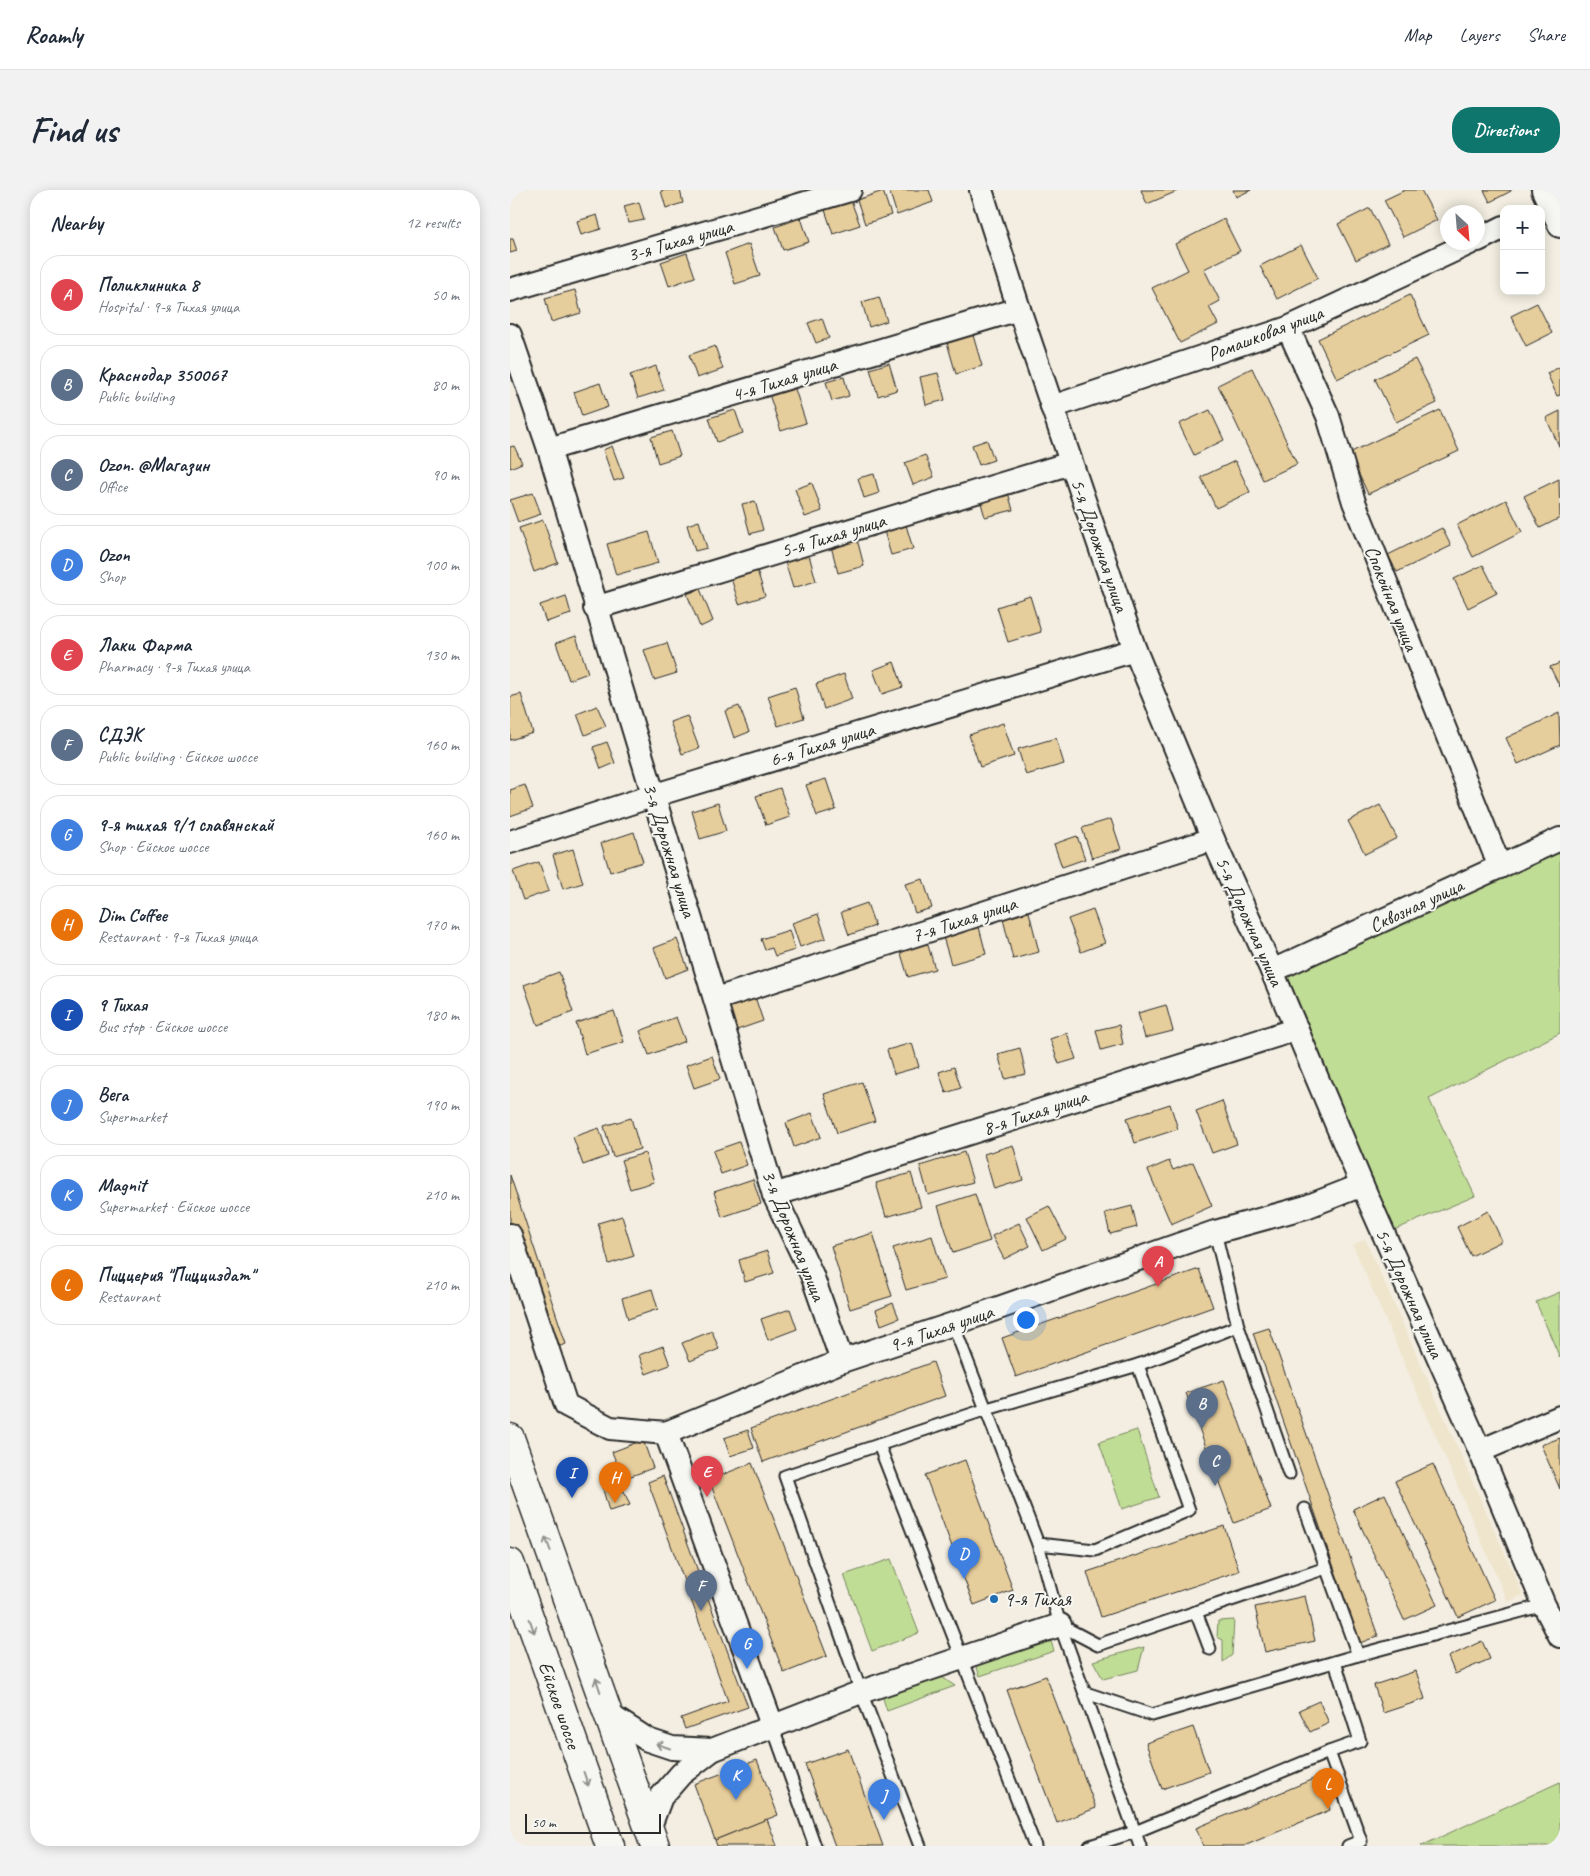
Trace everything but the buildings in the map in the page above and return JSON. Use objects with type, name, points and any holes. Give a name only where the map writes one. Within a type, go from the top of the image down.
[{"type":"main road","name":"Ейское шоссе","points":[[510,1438],[652,1838]]},
{"type":"main road","name":"Ейское шоссе","points":[[510,1563],[610,1846]]},
{"type":"street","name":"3-я Тихая улица","points":[[510,290],[850,190]]},
{"type":"street","name":"5-я Дорожная улица","points":[[981,190],[1019,309],[1135,650],[1213,839],[1297,1029],[1362,1185],[1480,1451],[1544,1605],[1560,1636]]},
{"type":"street","points":[[1545,202],[1560,226]]},
{"type":"street","points":[[1485,237],[1500,230]]},
{"type":"street","name":"Ромашковая улица","points":[[1052,407],[1288,328],[1455,250]]},
{"type":"street","name":"4-я Тихая улица","points":[[548,449],[1019,309]]},
{"type":"street","name":"Спокойная улица","points":[[1288,328],[1328,416],[1354,502],[1500,867]]},
{"type":"street","name":"3-я Дорожная улица","points":[[510,335],[548,449],[774,1195],[812,1276],[842,1361]]},
{"type":"street","name":"5-я Тихая улица","points":[[596,608],[1072,463]]},
{"type":"street","name":"6-я Тихая улица","points":[[510,842],[652,796],[1135,650]]},
{"type":"street","name":"7-я Тихая улица","points":[[716,999],[1213,839]]},
{"type":"street","name":"Сквозная улица","points":[[1272,971],[1560,839]]},
{"type":"street","name":"8-я Тихая улица","points":[[774,1195],[1297,1029]]},
{"type":"street","name":"9-я Тихая улица","points":[[666,1433],[842,1361],[1216,1232],[1306,1207],[1362,1185]]},
{"type":"street","points":[[510,1235],[566,1405],[610,1428],[666,1433],[772,1725]]},
{"type":"street","points":[[1480,1451],[1560,1417]]},
{"type":"street","points":[[652,1838],[662,1797],[680,1774],[712,1750],[772,1725],[861,1692],[1060,1625]]},
{"type":"street","points":[[608,1714],[648,1740],[664,1746],[712,1750]]},
{"type":"lane","points":[[1216,1232],[1238,1326],[1289,1474]]},
{"type":"lane","points":[[953,1324],[1038,1544],[1060,1625],[1140,1846]]},
{"type":"lane","points":[[920,1846],[861,1692],[785,1476],[987,1409],[1138,1365],[1238,1326]]},
{"type":"lane","points":[[1038,1544],[1095,1550],[1189,1510],[1138,1365]]},
{"type":"lane","points":[[879,1445],[1035,1846]]},
{"type":"lane","points":[[1305,1509],[1358,1655]]},
{"type":"lane","points":[[1060,1625],[1098,1646],[1326,1568]]},
{"type":"lane","points":[[1086,1693],[1152,1715],[1358,1655],[1544,1605]]},
{"type":"lane","points":[[1196,1612],[1210,1649]]},
{"type":"lane","points":[[1090,1846],[1135,1832],[1360,1741],[1335,1662]]},
{"type":"lane","points":[[772,1725],[815,1846]]},
{"type":"lane","points":[[1329,1752],[1361,1841],[1348,1846]]},
{"type":"shaded area","points":[[1365,1239],[1523,1595],[1508,1602],[1353,1245]]},
{"type":"green space","points":[[1557,848],[1560,856],[1560,1033],[1429,1099],[1475,1196],[1394,1230],[1288,977]]},
{"type":"green space","points":[[1560,1292],[1560,1358],[1536,1302]]},
{"type":"green space","points":[[1137,1430],[1159,1497],[1122,1509],[1099,1442]]},
{"type":"green space","points":[[891,1559],[919,1633],[872,1651],[844,1575]]},
{"type":"green space","points":[[1234,1620],[1232,1655],[1223,1662],[1223,1640],[1217,1637],[1218,1621]]},
{"type":"green space","points":[[1050,1638],[1054,1651],[980,1676],[975,1663]]},
{"type":"green space","points":[[1144,1647],[1138,1670],[1103,1679],[1093,1661]]},
{"type":"green space","points":[[939,1675],[955,1686],[887,1711],[881,1692]]},
{"type":"green space","points":[[1560,1782],[1560,1846],[1421,1846]]},
{"type":"place","name":"Поликлиника 8","points":[[1158,1287]]},
{"type":"place","name":"Краснодар 350067","points":[[1202,1429]]},
{"type":"place","name":"Ozon. @Магазин","points":[[1215,1486]]},
{"type":"place","name":"Лаки Фарма","points":[[707,1497]]},
{"type":"place","name":"9 Тихая","points":[[572,1498]]},
{"type":"place","name":"Dim Coffee","points":[[615,1503]]},
{"type":"place","name":"Ozon","points":[[964,1579]]},
{"type":"place","name":"9-я Тихая","points":[[994,1599]]},
{"type":"place","name":"СДЭК","points":[[701,1611]]},
{"type":"place","name":"9-я тихая 9/1 славянскай","points":[[747,1669]]},
{"type":"place","name":"Magnit","points":[[736,1800]]},
{"type":"place","name":"Пиццерия \"Пицциздат\"","points":[[1328,1809]]},
{"type":"place","name":"Вега","points":[[884,1820]]}]
